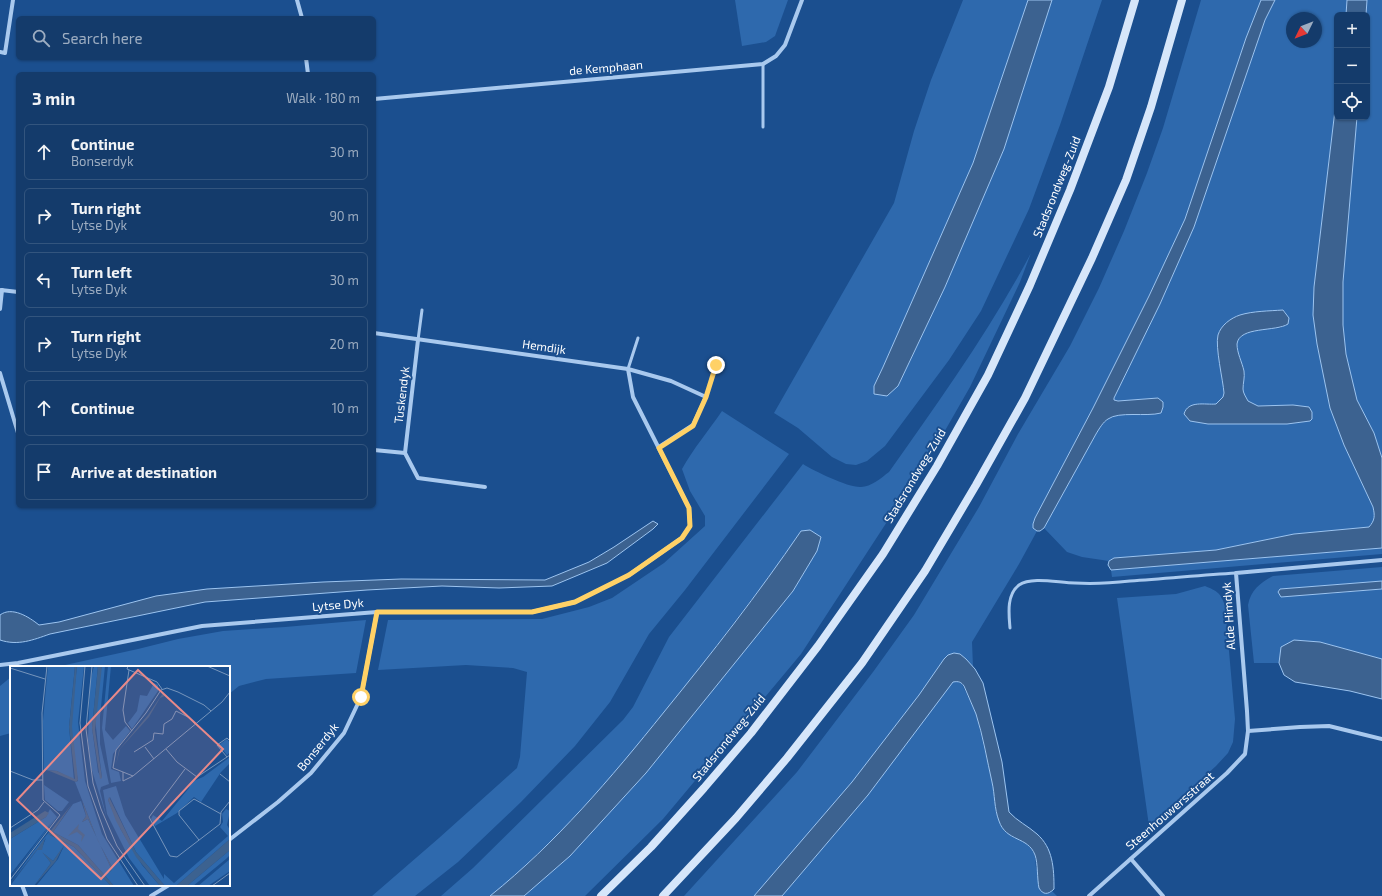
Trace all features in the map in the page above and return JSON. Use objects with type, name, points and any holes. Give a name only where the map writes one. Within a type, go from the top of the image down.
[{"type":"main road","name":"Stadsrondweg-Zuid","points":[[601,896],[651,847],[704,788],[818,646],[883,554],[937,466],[988,375],[1030,285],[1070,190],[1106,94],[1135,0]]},
{"type":"main road","points":[[664,896],[736,818],[787,758],[862,663],[925,571],[976,485],[1025,398],[1092,258],[1126,180],[1151,107],[1182,0]]},
{"type":"street","points":[[0,52],[5,53],[13,0]]},
{"type":"street","points":[[297,0],[301,16]]},
{"type":"street","points":[[763,64],[776,56],[785,45],[802,0]]},
{"type":"street","points":[[306,60],[308,72]]},
{"type":"street","name":"de Kemphaan","points":[[376,99],[763,64]]},
{"type":"street","points":[[0,309],[1,290],[16,292]]},
{"type":"street","name":"Hemdijk","points":[[376,333],[628,369],[671,380],[706,397]]},
{"type":"street","name":"Tuskendyk","points":[[405,453],[418,340]]},
{"type":"street","name":"Lytse Dyk","points":[[0,666],[202,626],[377,612],[532,612],[575,602],[629,575],[682,538],[690,526],[689,508],[633,397],[628,369]]},
{"type":"street","points":[[0,373],[16,426]]},
{"type":"street","points":[[659,448],[693,426],[706,397]]},
{"type":"street","points":[[376,450],[405,453],[418,478],[485,487]]},
{"type":"street","name":"Alde Himdyk","points":[[1248,731],[1236,573],[1382,560]]},
{"type":"street","name":"Bonserdyk","points":[[230,839],[278,802],[311,773],[344,733],[361,697],[377,612]]},
{"type":"street","points":[[1248,731],[1329,726],[1382,739]]},
{"type":"street","name":"Steenhouwersstraat","points":[[1089,896],[1228,773],[1245,754],[1248,731]]},
{"type":"street","points":[[0,826],[10,854]]},
{"type":"street","points":[[1131,859],[1162,896]]},
{"type":"street","points":[[22,886],[26,896]]},
{"type":"street","points":[[151,896],[167,886]]},
{"type":"lane","points":[[763,64],[763,127]]},
{"type":"lane","points":[[418,340],[422,310]]},
{"type":"lane","points":[[628,369],[638,338]]},
{"type":"lane","points":[[706,397],[716,365]]},
{"type":"lane","points":[[1010,628],[1010,602],[1012,594],[1018,586],[1025,582],[1035,580],[1077,584],[1113,583],[1236,573]]},
{"type":"shaded area","points":[[735,0],[788,0],[775,36],[766,42],[742,46]]},
{"type":"shaded area","points":[[963,0],[1028,0],[973,163],[874,386],[898,386],[945,287],[1004,149],[1052,0],[1102,0],[1060,125],[1029,209],[981,311],[949,360],[885,446],[867,461],[856,465],[846,464],[832,457],[798,428],[774,413],[894,203],[914,131],[931,80]]},
{"type":"shaded area","points":[[1028,0],[1052,0],[1004,149],[945,287],[898,386],[887,396],[874,394],[874,386],[973,163]]},
{"type":"shaded area","points":[[1201,0],[1261,0],[1246,38],[1185,219],[1149,296],[1093,408],[1035,518],[1033,524],[1037,531],[972,642],[973,667],[960,654],[956,653],[948,655],[944,659],[919,695],[852,782],[754,896],[684,896],[797,772],[873,672],[914,615],[979,507],[1018,434],[1070,346],[1099,288],[1124,231],[1163,128]]},
{"type":"shaded area","points":[[1261,0],[1275,0],[1265,20],[1194,227],[1160,304],[1114,398],[1114,400],[1118,401],[1158,398],[1163,402],[1161,413],[1119,415],[1104,422],[1044,528],[1037,531],[1033,528],[1035,518],[1093,408],[1149,296],[1185,219],[1246,38]]},
{"type":"shaded area","points":[[1275,0],[1347,0],[1346,12],[1334,12],[1334,118],[1314,287],[1330,408],[1344,445],[1373,507],[1374,515],[1372,522],[1369,527],[1294,534],[1216,550],[1114,558],[1109,561],[1082,557],[1067,552],[1044,528],[1104,422],[1113,416],[1119,415],[1161,413],[1163,407],[1158,398],[1118,401],[1114,400],[1114,398],[1160,304],[1194,227],[1265,20]],"holes":[[[1283,310],[1286,313],[1281,328],[1255,331],[1243,335],[1239,339],[1237,347],[1244,371],[1243,389],[1248,401],[1257,406],[1293,405],[1309,407],[1312,412],[1312,419],[1310,421],[1287,424],[1208,424],[1190,421],[1184,414],[1216,404],[1223,397],[1224,393],[1218,348],[1218,335],[1223,327],[1240,315]]]},
{"type":"shaded area","points":[[1347,0],[1367,0],[1366,12],[1346,12]]},
{"type":"shaded area","points":[[1367,0],[1382,0],[1382,458],[1374,433],[1357,401],[1346,354],[1343,324],[1343,282],[1357,120],[1370,120],[1370,12],[1366,12]]},
{"type":"shaded area","points":[[1334,118],[1334,120],[1357,120],[1343,282],[1343,325],[1346,354],[1357,400],[1374,433],[1382,458],[1382,548],[1111,570],[1108,565],[1109,561],[1114,558],[1216,550],[1294,534],[1369,527],[1374,515],[1373,507],[1344,445],[1330,408],[1317,344],[1313,315],[1314,287]]},
{"type":"shaded area","points":[[1031,253],[1020,282],[970,387],[935,448],[801,654],[663,819],[585,896],[524,896],[570,856],[646,773],[793,591],[817,551],[821,537],[801,531],[777,566],[691,679],[620,767],[565,827],[508,882],[490,896],[441,896],[473,868],[623,720],[633,707],[669,637],[803,464],[815,471],[856,487],[868,486],[889,472],[945,392],[999,310]]},
{"type":"shaded area","points":[[1283,310],[1289,318],[1288,324],[1244,334],[1239,338],[1237,347],[1244,371],[1243,389],[1248,401],[1258,406],[1293,405],[1309,407],[1312,412],[1312,419],[1310,421],[1287,424],[1208,424],[1190,421],[1184,414],[1189,407],[1197,404],[1216,404],[1223,397],[1224,393],[1217,340],[1219,331],[1224,325],[1240,315],[1261,311]]},
{"type":"shaded area","points":[[722,411],[789,454],[685,590],[649,634],[610,702],[575,746],[521,802],[458,862],[415,896],[372,896],[517,768],[520,757],[527,672],[513,668],[466,665],[378,670],[388,620],[542,619],[589,607],[612,598],[664,563],[705,526],[705,516],[690,491],[682,469]]},
{"type":"shaded area","points":[[653,521],[658,524],[653,529],[607,563],[552,586],[499,588],[442,586],[205,602],[50,634],[25,642],[7,642],[0,640],[0,615],[5,613],[15,612],[39,625],[59,622],[156,596],[207,589],[401,579],[545,580],[589,562]]},
{"type":"shaded area","points":[[810,530],[821,537],[817,551],[793,591],[646,773],[570,856],[524,896],[490,896],[538,854],[603,785],[682,690],[768,578],[801,531]]},
{"type":"shaded area","points":[[1382,548],[1382,554],[1112,577],[1111,570]]},
{"type":"shaded area","points":[[1382,567],[1382,581],[1280,589],[1326,594],[1382,589],[1382,659],[1320,642],[1281,647],[1279,663],[1254,663],[1248,605],[1251,595],[1264,581],[1273,576]]},
{"type":"shaded area","points":[[1382,581],[1382,589],[1281,597],[1278,592],[1280,589]]},
{"type":"shaded area","points":[[1205,586],[1218,593],[1225,606],[1235,719],[1233,742],[1228,753],[1216,766],[1149,826],[1117,598],[1176,594]]},
{"type":"shaded area","points":[[366,620],[356,673],[266,679],[239,686],[230,693],[230,666],[61,666],[178,639],[223,631]]},
{"type":"shaded area","points":[[1294,640],[1320,642],[1382,659],[1382,699],[1350,691],[1295,682],[1284,675],[1279,663],[1281,647]]},
{"type":"shaded area","points":[[954,653],[960,654],[966,659],[975,669],[983,683],[1002,762],[1009,812],[1037,834],[1046,846],[1052,859],[1054,889],[1046,893],[1042,892],[1038,884],[1036,858],[1032,849],[1002,828],[996,811],[985,748],[976,714],[964,686],[961,683],[953,682],[868,795],[782,896],[754,896],[852,782],[919,695],[944,659],[948,655]]},
{"type":"shaded area","points":[[10,678],[10,733],[0,736],[0,686]]},
{"type":"shaded area","points":[[953,681],[961,682],[976,714],[993,785],[996,813],[1012,837],[1020,840],[1032,850],[1035,857],[1036,868],[1040,876],[1050,893],[1052,891],[1057,896],[782,896],[868,795]]},
{"type":"route","points":[[361,697],[377,612],[532,612],[575,602],[629,575],[682,538],[690,526],[689,508],[659,448],[693,426],[706,397],[716,365]]}]
